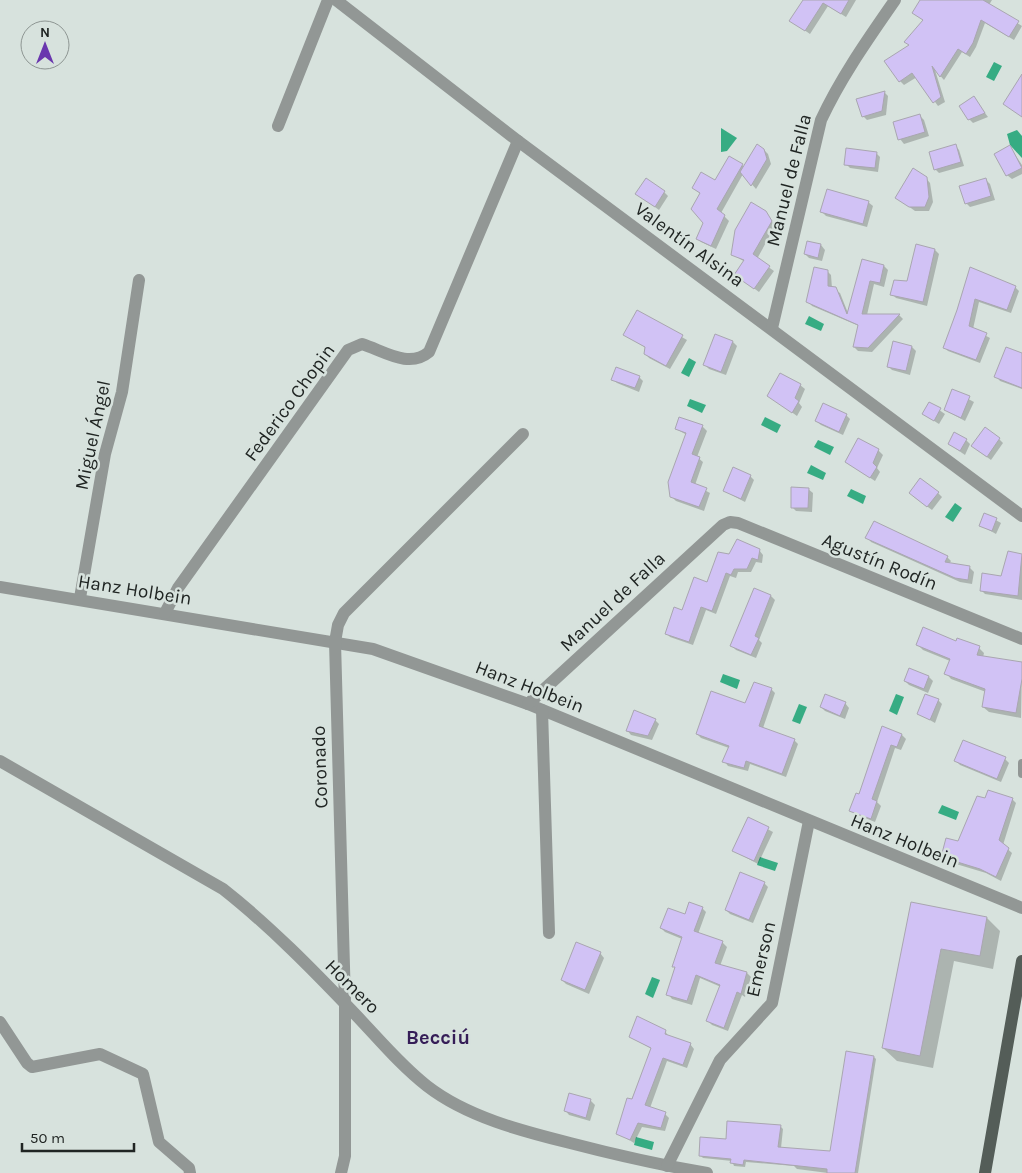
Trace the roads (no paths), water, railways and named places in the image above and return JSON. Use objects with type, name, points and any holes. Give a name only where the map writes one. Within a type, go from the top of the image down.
[{"type":"main road","points":[[984,1173],[1022,961]]},
{"type":"street","points":[[278,126],[328,0]]},
{"type":"street","name":"Valentín Alsina","points":[[336,0],[518,140],[1022,516]]},
{"type":"street","name":"Manuel de Falla","points":[[772,328],[820,120],[832,94],[895,0]]},
{"type":"street","name":"Federico Chopin","points":[[165,612],[178,588],[348,350],[362,344],[406,360],[416,360],[429,352],[518,140]]},
{"type":"street","name":"Miguel Ángel","points":[[80,598],[105,454],[122,392],[139,280]]},
{"type":"street","name":"Coronado","points":[[341,1173],[345,1156],[345,1004],[335,642],[338,625],[344,613],[523,434]]},
{"type":"street","name":"Agustín Rodín","points":[[723,525],[730,522],[738,523],[1022,639]]},
{"type":"street","name":"Manuel de Falla","points":[[528,704],[723,525]]},
{"type":"street","name":"Hanz Holbein","points":[[0,587],[165,612],[387,653],[528,704],[1022,908]]},
{"type":"street","points":[[542,710],[549,933]]},
{"type":"street","name":"Homero","points":[[0,761],[223,889],[244,906],[345,1004],[411,1072],[428,1087],[448,1100],[522,1131],[649,1168],[667,1166],[707,1173]]},
{"type":"street","name":"Emerson","points":[[667,1166],[720,1060],[772,1003],[809,821]]},
{"type":"street","points":[[0,1022],[27,1063],[32,1066],[100,1054],[143,1074],[159,1142],[189,1168],[190,1173]]},
{"type":"lane","points":[[1022,763],[1022,774]]},
{"type":"district","name":"Becciú","points":[[438,1037]]}]
